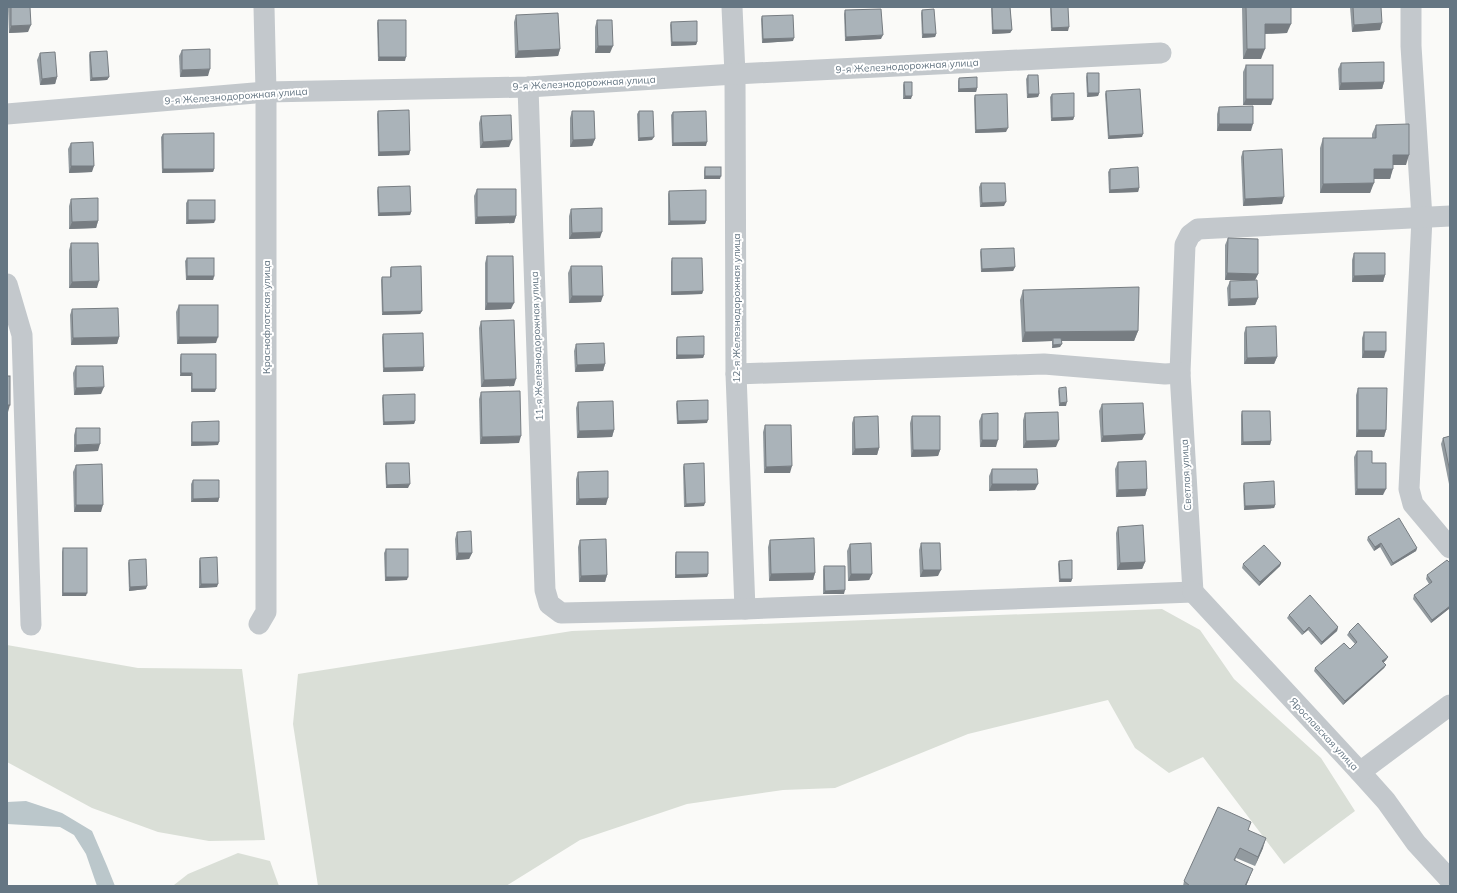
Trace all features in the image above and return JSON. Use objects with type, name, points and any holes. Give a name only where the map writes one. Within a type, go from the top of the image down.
[{"type":"street","name":"Краснофлотская улица","points":[[259,624],[266,612],[266,92],[264,7]]},
{"type":"street","name":"12-я Железнодорожная улица","points":[[732,7],[735,74],[736,374],[745,609]]},
{"type":"street","points":[[1411,7],[1411,46],[1422,218],[1409,489],[1413,504],[1450,548]]},
{"type":"street","name":"9-я Железнодорожная улица","points":[[7,114],[266,92],[528,87],[735,74],[1161,53]]},
{"type":"street","name":"11-я Железнодорожная улица","points":[[528,87],[545,590],[549,604],[561,613],[745,609]]},
{"type":"street","points":[[1422,218],[1450,216]]},
{"type":"street","name":"Светлая улица","points":[[1193,592],[1173,373],[1185,245],[1190,236],[1198,229],[1422,218]]},
{"type":"street","points":[[7,284],[22,335],[31,625]]},
{"type":"street","points":[[736,374],[1044,364],[1173,373]]},
{"type":"street","points":[[745,609],[1193,592]]},
{"type":"street","name":"Ярославская улица","points":[[1193,592],[1386,801],[1416,842],[1450,880]]},
{"type":"street","points":[[1360,772],[1450,705]]},
{"type":"shaded area","points":[[1162,609],[1200,630],[1234,679],[1321,758],[1355,811],[1284,864],[1203,757],[1169,773],[1135,748],[1108,700],[968,734],[835,788],[783,790],[687,804],[580,840],[506,886],[318,886],[293,724],[298,674],[572,631]]},
{"type":"shaded area","points":[[7,645],[138,668],[242,669],[265,840],[209,841],[158,832],[92,808],[7,762]]},
{"type":"shaded area","points":[[26,801],[62,813],[92,831],[115,886],[97,886],[86,854],[74,835],[60,827],[7,824],[7,802]]},
{"type":"shaded area","points":[[238,853],[270,861],[279,886],[174,885],[188,874]]},
{"type":"building","points":[[11,7],[30,7],[31,25],[11,26]]},
{"type":"building","points":[[992,7],[1010,7],[1012,30],[993,30]]},
{"type":"building","points":[[1051,7],[1068,7],[1069,27],[1052,28]]},
{"type":"building","points":[[1246,7],[1291,7],[1291,24],[1265,24],[1265,49],[1247,49]]},
{"type":"building","points":[[1353,7],[1381,7],[1382,23],[1354,25]]},
{"type":"building","points":[[881,9],[883,35],[846,37],[845,10]]},
{"type":"building","points":[[934,9],[936,34],[923,34],[922,10]]},
{"type":"building","points":[[558,13],[560,49],[518,51],[516,15]]},
{"type":"building","points":[[793,15],[794,38],[763,39],[762,16]]},
{"type":"building","points":[[378,20],[406,20],[406,57],[379,57]]},
{"type":"building","points":[[597,20],[612,20],[613,46],[598,46]]},
{"type":"building","points":[[697,21],[697,42],[672,42],[671,22]]},
{"type":"building","points":[[210,49],[210,69],[182,70],[182,50]]},
{"type":"building","points":[[107,51],[109,77],[92,78],[90,52]]},
{"type":"building","points":[[55,52],[57,77],[42,79],[40,53]]},
{"type":"building","points":[[1384,62],[1384,82],[1341,83],[1341,63]]},
{"type":"building","points":[[1246,65],[1273,65],[1273,99],[1246,99]]},
{"type":"building","points":[[1087,73],[1099,73],[1099,93],[1088,93]]},
{"type":"building","points":[[1028,75],[1038,75],[1039,94],[1028,94]]},
{"type":"building","points":[[977,77],[977,88],[959,89],[959,78]]},
{"type":"building","points":[[904,82],[912,82],[912,96],[905,96]]},
{"type":"building","points":[[1140,89],[1143,134],[1109,136],[1106,91]]},
{"type":"building","points":[[1074,93],[1074,117],[1052,118],[1052,94]]},
{"type":"building","points":[[1007,94],[1008,128],[976,130],[975,95]]},
{"type":"building","points":[[1253,106],[1253,124],[1219,124],[1219,107]]},
{"type":"building","points":[[409,110],[410,151],[379,152],[378,111]]},
{"type":"building","points":[[572,111],[594,111],[595,139],[573,140]]},
{"type":"building","points":[[639,111],[653,111],[654,137],[639,138]]},
{"type":"building","points":[[706,111],[707,142],[673,143],[673,112]]},
{"type":"building","points":[[511,115],[512,140],[483,142],[481,116]]},
{"type":"building","points":[[1409,124],[1409,155],[1393,155],[1393,169],[1374,169],[1374,183],[1323,184],[1323,138],[1376,138],[1376,125]]},
{"type":"building","points":[[214,133],[214,169],[163,169],[163,134]]},
{"type":"building","points":[[93,142],[94,166],[71,166],[71,143]]},
{"type":"building","points":[[1282,149],[1284,197],[1245,199],[1243,151]]},
{"type":"building","points":[[705,167],[721,167],[721,176],[705,176]]},
{"type":"building","points":[[1138,167],[1139,188],[1110,190],[1110,169]]},
{"type":"building","points":[[981,183],[1005,183],[1006,202],[982,203]]},
{"type":"building","points":[[410,186],[411,212],[379,213],[378,187]]},
{"type":"building","points":[[477,189],[516,189],[516,216],[477,217]]},
{"type":"building","points":[[706,190],[706,221],[670,221],[669,191]]},
{"type":"building","points":[[98,198],[98,221],[72,222],[71,199]]},
{"type":"building","points":[[188,200],[215,200],[215,220],[188,220]]},
{"type":"building","points":[[602,208],[602,232],[572,233],[571,209]]},
{"type":"building","points":[[1228,238],[1258,239],[1258,274],[1227,273]]},
{"type":"building","points":[[71,243],[98,243],[99,281],[72,282]]},
{"type":"building","points":[[1014,248],[1015,267],[982,269],[981,249]]},
{"type":"building","points":[[1354,253],[1385,253],[1385,275],[1354,276]]},
{"type":"building","points":[[487,256],[513,256],[514,303],[487,303]]},
{"type":"building","points":[[187,258],[214,258],[214,276],[187,276]]},
{"type":"building","points":[[672,258],[702,258],[703,291],[672,292]]},
{"type":"building","points":[[421,266],[422,311],[383,312],[382,277],[391,277],[391,267]]},
{"type":"building","points":[[571,266],[602,266],[603,296],[572,296]]},
{"type":"building","points":[[1257,280],[1258,298],[1230,299],[1230,281]]},
{"type":"building","points":[[1139,287],[1138,331],[1025,332],[1023,290]]},
{"type":"building","points":[[179,305],[218,305],[218,337],[179,337]]},
{"type":"building","points":[[118,308],[119,337],[73,338],[72,309]]},
{"type":"building","points":[[514,320],[516,379],[484,380],[481,321]]},
{"type":"building","points":[[1276,326],[1277,357],[1247,358],[1246,327]]},
{"type":"building","points":[[1364,332],[1386,332],[1386,351],[1364,351]]},
{"type":"building","points":[[423,333],[424,367],[384,368],[383,334]]},
{"type":"building","points":[[704,336],[704,355],[677,355],[677,337]]},
{"type":"building","points":[[1053,338],[1061,338],[1062,344],[1053,345]]},
{"type":"building","points":[[604,343],[605,364],[577,365],[576,344]]},
{"type":"building","points":[[181,354],[216,354],[216,389],[192,389],[192,373],[181,373]]},
{"type":"building","points":[[76,366],[103,366],[104,387],[76,388]]},
{"type":"building","points":[[7,376],[10,376],[10,405],[7,405]]},
{"type":"building","points":[[1066,387],[1067,402],[1060,403],[1059,388]]},
{"type":"building","points":[[1358,388],[1387,388],[1386,430],[1358,430]]},
{"type":"building","points":[[520,391],[521,436],[482,437],[481,392]]},
{"type":"building","points":[[415,394],[415,421],[384,422],[383,395]]},
{"type":"building","points":[[708,400],[708,420],[678,421],[677,401]]},
{"type":"building","points":[[613,401],[614,430],[579,431],[578,402]]},
{"type":"building","points":[[1143,403],[1145,434],[1103,436],[1102,404]]},
{"type":"building","points":[[1242,411],[1270,411],[1271,441],[1243,442]]},
{"type":"building","points":[[1058,412],[1059,440],[1026,441],[1025,413]]},
{"type":"building","points":[[998,413],[998,440],[982,440],[982,414]]},
{"type":"building","points":[[878,416],[879,448],[855,449],[854,417]]},
{"type":"building","points":[[912,416],[940,416],[940,450],[913,450]]},
{"type":"building","points":[[219,421],[219,442],[192,442],[192,422]]},
{"type":"building","points":[[765,425],[791,425],[792,466],[766,467]]},
{"type":"building","points":[[76,428],[100,428],[100,444],[76,445]]},
{"type":"building","points":[[1450,436],[1450,472],[1443,438]]},
{"type":"building","points":[[1357,451],[1372,451],[1372,463],[1386,463],[1386,489],[1357,489]]},
{"type":"building","points":[[1146,461],[1147,489],[1118,490],[1118,462]]},
{"type":"building","points":[[386,463],[409,463],[410,484],[387,485]]},
{"type":"building","points":[[704,463],[705,503],[686,504],[684,464]]},
{"type":"building","points":[[102,464],[103,505],[76,505],[76,465]]},
{"type":"building","points":[[992,469],[1037,469],[1038,484],[992,484]]},
{"type":"building","points":[[608,471],[608,498],[579,499],[578,472]]},
{"type":"building","points":[[193,480],[219,480],[219,498],[193,499]]},
{"type":"building","points":[[1274,481],[1275,505],[1245,506],[1244,483]]},
{"type":"building","points":[[1399,518],[1417,548],[1393,563],[1381,543],[1375,547],[1368,537]]},
{"type":"building","points":[[1143,525],[1145,562],[1120,563],[1118,527]]},
{"type":"building","points":[[471,531],[472,553],[458,553],[457,532]]},
{"type":"building","points":[[814,538],[815,573],[771,574],[770,540]]},
{"type":"building","points":[[606,539],[607,575],[581,576],[580,540]]},
{"type":"building","points":[[871,543],[872,574],[851,574],[850,544]]},
{"type":"building","points":[[921,543],[940,543],[941,570],[923,570]]},
{"type":"building","points":[[1264,545],[1281,563],[1260,582],[1243,564]]},
{"type":"building","points":[[63,548],[87,548],[87,593],[63,593]]},
{"type":"building","points":[[386,549],[408,549],[408,577],[386,577]]},
{"type":"building","points":[[676,552],[708,552],[708,574],[676,575]]},
{"type":"building","points":[[217,557],[218,584],[201,584],[200,558]]},
{"type":"building","points":[[146,559],[147,586],[130,587],[129,560]]},
{"type":"building","points":[[1072,560],[1072,579],[1060,579],[1059,561]]},
{"type":"building","points":[[1447,560],[1450,563],[1450,606],[1432,620],[1414,595],[1432,582],[1427,575]]},
{"type":"building","points":[[824,566],[845,566],[845,590],[825,591]]},
{"type":"building","points":[[1310,595],[1338,627],[1322,642],[1309,627],[1304,632],[1289,615]]},
{"type":"building","points":[[1358,623],[1388,657],[1382,661],[1386,665],[1345,701],[1315,668],[1344,643],[1350,649],[1357,642],[1349,632]]},
{"type":"building","points":[[1218,807],[1251,822],[1248,830],[1266,838],[1258,857],[1240,848],[1234,860],[1253,869],[1245,886],[1190,886],[1184,881]]}]
